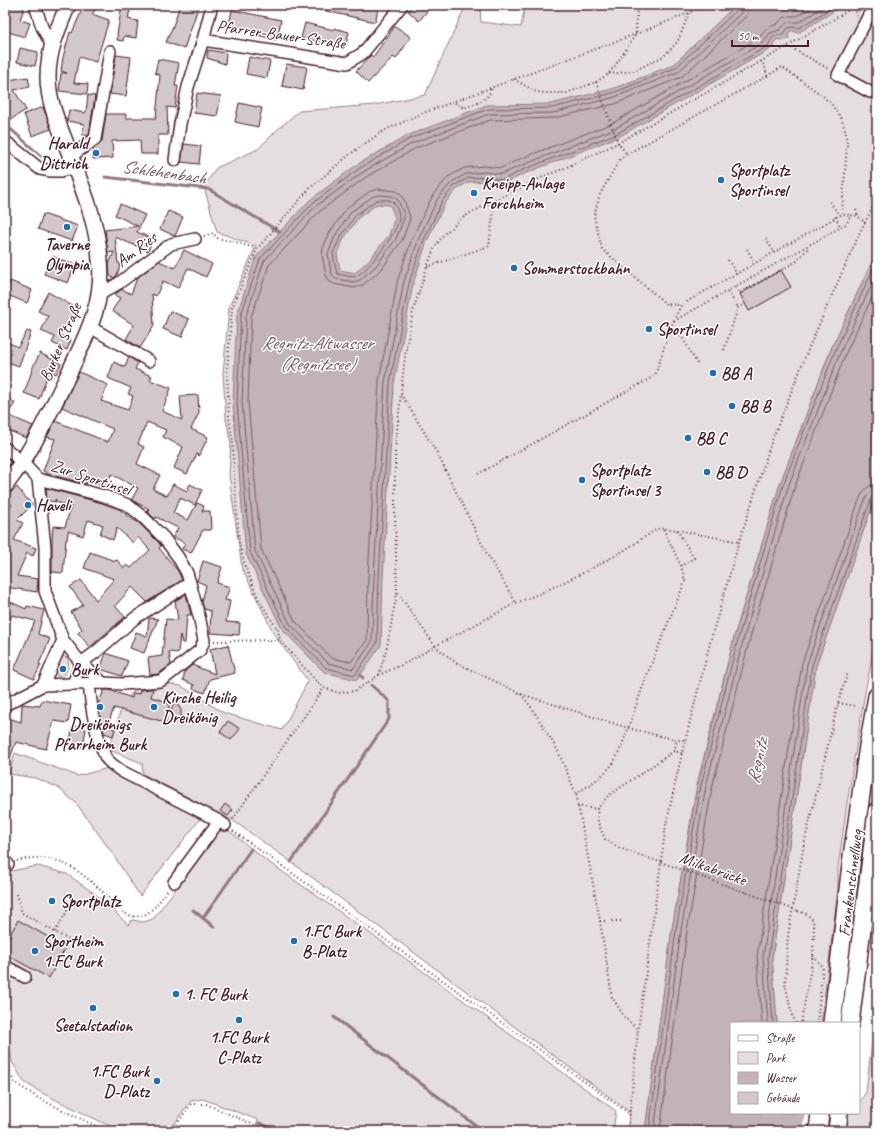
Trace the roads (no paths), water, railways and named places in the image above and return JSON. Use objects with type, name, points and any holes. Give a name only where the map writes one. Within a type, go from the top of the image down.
[{"type":"highway","name":"Frankenschnellweg","points":[[832,1022],[852,856],[877,696]]},
{"type":"highway","name":"Frankenschnellweg","points":[[850,1022],[877,811]]},
{"type":"highway","points":[[818,1131],[820,1114]]},
{"type":"highway","points":[[837,1131],[839,1114]]},
{"type":"main road","name":"Burker Straße","points":[[5,486],[22,462],[57,397],[90,327],[99,295],[101,261],[96,231],[50,97],[48,78],[52,46],[68,5]]},
{"type":"street","points":[[35,5],[42,27],[52,46]]},
{"type":"street","name":"Pfarrer-Bauer-Straße","points":[[174,160],[188,87],[212,5]]},
{"type":"street","name":"Pfarrer-Bauer-Straße","points":[[203,40],[347,63],[363,53],[402,5]]},
{"type":"street","points":[[870,92],[838,75],[869,15],[877,13]]},
{"type":"street","points":[[6,145],[40,168],[51,171],[61,171],[72,162],[95,139],[110,51]]},
{"type":"street","name":"Am Ries","points":[[99,295],[119,283],[171,244],[195,239]]},
{"type":"street","points":[[90,327],[149,361]]},
{"type":"street","name":"Zur Sportinsel","points":[[5,448],[22,462],[38,479],[104,496],[128,505],[144,518],[164,538],[178,557],[187,573],[200,620],[204,641],[200,650],[160,681],[123,684],[103,683]]},
{"type":"street","points":[[38,479],[45,547],[45,591],[63,640],[81,663],[103,683]]},
{"type":"street","points":[[73,684],[81,663],[135,618],[190,583]]},
{"type":"street","points":[[43,685],[63,640]]},
{"type":"street","points":[[5,705],[43,685],[103,683]]},
{"type":"street","points":[[89,684],[93,719],[101,748],[106,758],[123,772],[222,823],[174,882]]},
{"type":"street","points":[[5,966],[25,977]]},
{"type":"water","name":"Regnitz-Altwasser (Regnitzsee)","points":[[736,5],[844,5],[798,33],[790,31],[788,36],[789,38],[783,41],[778,39],[776,40],[773,44],[774,47],[620,136],[526,173],[503,184],[485,181],[469,182],[458,188],[445,203],[427,241],[413,284],[394,384],[383,578],[381,645],[357,680],[324,672],[282,629],[246,554],[233,403],[237,314],[256,257],[310,200],[358,164],[409,135],[487,105],[551,104],[612,89],[673,65]],"holes":[[[377,204],[390,205],[395,217],[389,235],[369,260],[355,273],[340,270],[337,254],[344,238],[358,218]]]},
{"type":"water","name":"Regnitz","points":[[877,251],[877,495],[816,666],[772,958],[777,1022],[730,1022],[730,1114],[806,1114],[815,1131],[645,1131],[672,929],[698,784],[735,634],[780,484],[831,349]]},
{"type":"waterway","name":"Schlehenbach","points":[[5,124],[41,156]]},
{"type":"waterway","name":"Schlehenbach","points":[[105,177],[208,189],[280,232]]},
{"type":"waterway","points":[[360,675],[363,678]]},
{"type":"waterway","points":[[291,862],[389,719],[389,701],[371,685]]},
{"type":"waterway","points":[[203,918],[251,849]]},
{"type":"waterway","points":[[193,910],[214,927]]},
{"type":"waterway","points":[[334,1017],[483,1131]]},
{"type":"waterway","points":[[259,1123],[278,1131]]},
{"type":"place","name":"Harald Dittrich","points":[[96,153]]},
{"type":"place","name":"Sportplatz Sportinsel","points":[[721,180]]},
{"type":"place","name":"Kneipp-Anlage Forchheim","points":[[474,193]]},
{"type":"place","name":"Taverne Olympia","points":[[67,227]]},
{"type":"place","name":"Sommerstockbahn","points":[[514,268]]},
{"type":"place","name":"Sportinsel","points":[[649,329]]},
{"type":"place","name":"BB A","points":[[713,373]]},
{"type":"place","name":"BB B","points":[[732,406]]},
{"type":"place","name":"BB C","points":[[688,438]]},
{"type":"place","name":"BB D","points":[[707,472]]},
{"type":"place","name":"Sportplatz Sportinsel 3","points":[[582,480]]},
{"type":"place","name":"Haveli","points":[[28,505]]},
{"type":"place","name":"Burk","points":[[63,669]]},
{"type":"place","name":"Dreikönigs Pfarrheim Burk","points":[[100,707]]},
{"type":"place","name":"Kirche Heilig Dreikönig","points":[[154,707]]},
{"type":"place","name":"Sportplatz","points":[[52,901]]},
{"type":"place","name":"1.FC Burk B-Platz","points":[[294,941]]},
{"type":"place","name":"Sportheim 1.FC Burk","points":[[35,951]]},
{"type":"place","name":"1. FC Burk","points":[[176,994]]},
{"type":"place","name":"Seetalstadion","points":[[93,1008]]},
{"type":"place","name":"1.FC Burk C-Platz","points":[[239,1020]]},
{"type":"place","name":"1.FC Burk D-Platz","points":[[157,1081]]}]
